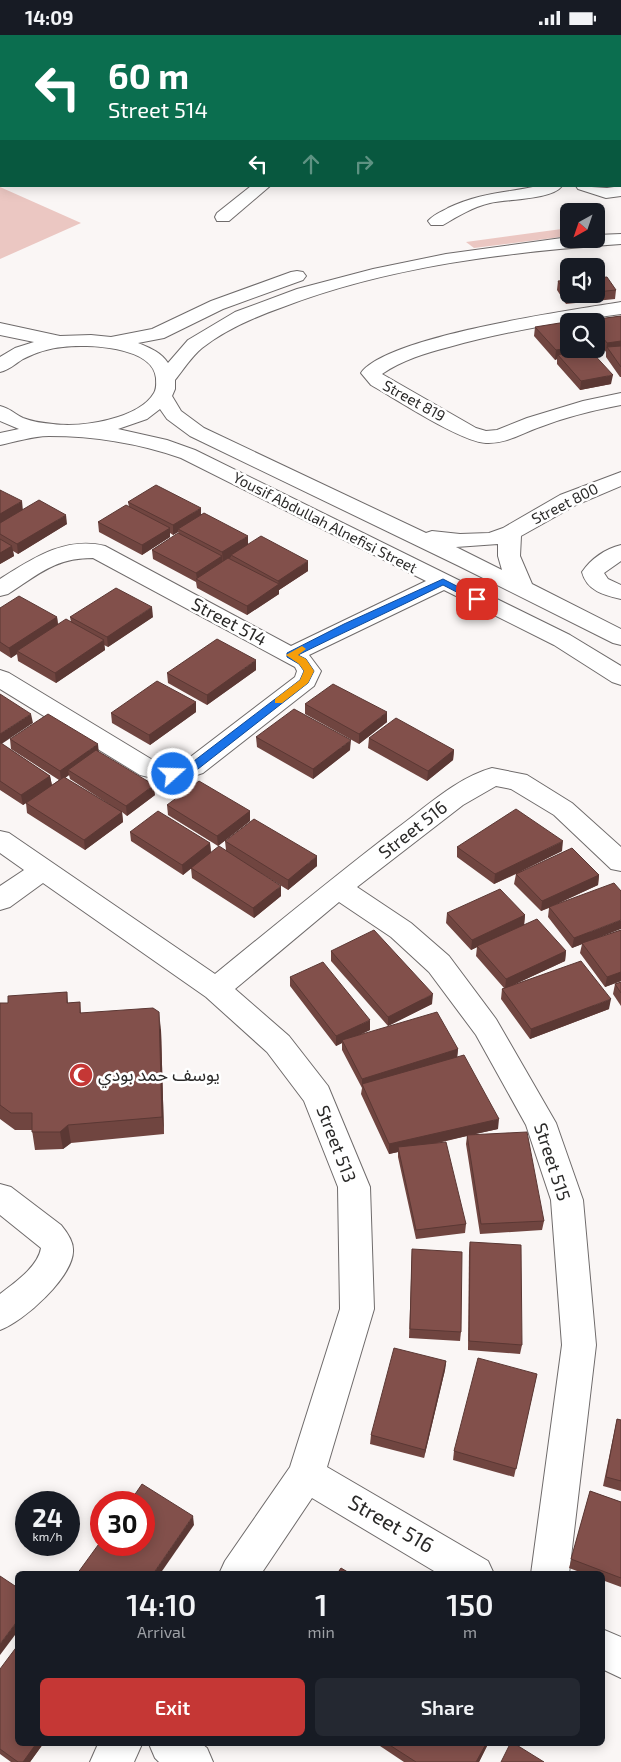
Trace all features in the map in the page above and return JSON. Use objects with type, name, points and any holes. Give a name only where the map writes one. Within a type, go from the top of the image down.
[{"type":"street","points":[[223,217],[261,187]]},
{"type":"street","points":[[437,221],[465,207],[488,199],[527,195],[551,187]]},
{"type":"street","points":[[587,187],[606,193],[621,191]]},
{"type":"street","points":[[374,257],[470,238],[560,227]]},
{"type":"street","points":[[0,439],[30,432],[101,429],[127,421],[148,410],[164,387],[176,359],[204,336],[258,310],[318,288],[383,271],[484,253],[621,239]]},
{"type":"street","points":[[0,366],[10,357],[34,347],[63,341],[88,339],[113,342],[157,334],[224,302],[311,272]]},
{"type":"street","name":"Street 819","points":[[621,308],[544,319],[481,331],[408,354],[382,365],[371,373],[378,381],[469,431],[485,437],[500,435],[534,422],[590,405],[621,399]]},
{"type":"street","points":[[0,329],[63,341]]},
{"type":"street","name":"Yousif Abdullah Alnefisi Street","points":[[113,342],[133,347],[150,355],[161,365],[164,387],[174,415],[196,432],[523,590],[618,629]]},
{"type":"street","points":[[0,412],[4,416],[26,426],[63,431]]},
{"type":"street","name":"Yousif Abdullah Alnefisi Street","points":[[63,431],[97,432],[145,440],[188,454],[562,640],[621,677]]},
{"type":"street","name":"Street 800","points":[[416,537],[460,541],[490,539],[511,533],[568,500],[621,478]]},
{"type":"street","name":"Street 800","points":[[511,533],[507,550],[512,567],[523,590]]},
{"type":"street","name":"Street 514","points":[[0,589],[49,558],[73,551],[97,551],[291,655],[303,662],[309,671],[305,681],[194,767],[173,774],[149,769],[0,678]]},
{"type":"street","points":[[621,552],[599,565],[593,572],[594,578],[599,583],[621,592]]},
{"type":"street","points":[[291,655],[443,582]]},
{"type":"street","name":"Street 516","points":[[216,989],[338,889],[454,799],[492,777],[518,781],[563,809],[621,862]]},
{"type":"street","name":"Street 513","points":[[0,840],[216,989],[278,1044],[317,1095],[354,1187],[357,1309],[306,1475],[240,1571]]},
{"type":"street","points":[[0,899],[42,870]]},
{"type":"street","name":"Street 515","points":[[338,889],[401,931],[439,964],[486,1027],[541,1123],[567,1200],[579,1345],[550,1571]]},
{"type":"street","points":[[0,1197],[49,1235],[57,1249],[52,1266],[3,1306]]},
{"type":"street","name":"Street 516","points":[[306,1475],[471,1571]]},
{"type":"street","points":[[605,1650],[621,1658]]},
{"type":"street","points":[[110,1762],[121,1746]]},
{"type":"street","points":[[172,1746],[193,1762]]},
{"type":"shaded area","points":[[0,187],[81,223],[0,259]]},
{"type":"shaded area","points":[[560,229],[560,237],[474,248],[466,242]]},
{"type":"building","points":[[605,277],[607,277],[616,290],[605,291]]},
{"type":"building","points":[[621,316],[621,341],[607,343],[605,340],[605,318]]},
{"type":"building","points":[[560,323],[560,349],[556,350],[535,327]]},
{"type":"building","points":[[621,346],[621,367],[607,347]]},
{"type":"building","points":[[561,358],[597,358],[613,375],[581,381]]},
{"type":"building","points":[[156,485],[201,508],[173,525],[128,502]]},
{"type":"building","points":[[0,490],[22,501],[0,514]]},
{"type":"building","points":[[39,500],[66,515],[17,544],[0,534],[0,523]]},
{"type":"building","points":[[126,505],[170,528],[142,545],[98,522]]},
{"type":"building","points":[[204,513],[248,536],[222,552],[178,529]]},
{"type":"building","points":[[178,533],[222,556],[196,573],[152,550]]},
{"type":"building","points":[[261,536],[308,561],[278,581],[231,555]]},
{"type":"building","points":[[0,539],[12,546],[0,553]]},
{"type":"building","points":[[228,558],[279,584],[247,606],[196,579]]},
{"type":"building","points":[[116,588],[152,607],[107,637],[70,617]]},
{"type":"building","points":[[19,596],[57,617],[9,648],[0,642],[0,608]]},
{"type":"building","points":[[66,619],[104,640],[55,673],[17,651]]},
{"type":"building","points":[[217,639],[256,660],[207,695],[167,673]]},
{"type":"building","points":[[157,681],[196,702],[149,735],[111,713]]},
{"type":"building","points":[[333,684],[387,712],[359,734],[305,704]]},
{"type":"building","points":[[0,694],[31,714],[0,734]]},
{"type":"building","points":[[294,709],[351,740],[313,769],[256,737]]},
{"type":"building","points":[[48,714],[98,744],[60,771],[10,739]]},
{"type":"building","points":[[396,718],[454,750],[428,771],[369,738]]},
{"type":"building","points":[[0,743],[50,776],[21,795],[0,781]]},
{"type":"building","points":[[96,750],[154,785],[126,806],[68,770]]},
{"type":"building","points":[[64,777],[122,812],[84,840],[26,803]]},
{"type":"building","points":[[199,781],[250,811],[217,836],[167,805]]},
{"type":"building","points":[[516,809],[563,841],[495,874],[457,847]]},
{"type":"building","points":[[158,811],[210,843],[182,865],[130,832]]},
{"type":"building","points":[[254,819],[317,856],[288,880],[225,841]]},
{"type":"building","points":[[219,846],[281,886],[253,908],[191,868]]},
{"type":"building","points":[[572,848],[599,875],[542,901],[516,874]]},
{"type":"building","points":[[614,883],[621,891],[621,920],[574,938],[549,907]]},
{"type":"building","points":[[500,889],[525,915],[472,940],[447,913]]},
{"type":"building","points":[[537,919],[566,951],[506,979],[477,946]]},
{"type":"building","points":[[374,930],[433,994],[388,1017],[331,951]]},
{"type":"building","points":[[621,930],[621,972],[607,977],[582,943]]},
{"type":"building","points":[[581,961],[611,999],[531,1029],[502,989]]},
{"type":"building","points":[[323,962],[370,1020],[336,1036],[290,977]]},
{"type":"building","points":[[621,982],[621,993],[615,984]]},
{"type":"building","name":"يوسف حمد بودي","points":[[67,992],[67,1003],[80,1002],[80,1013],[153,1008],[159,1012],[162,1117],[68,1125],[60,1132],[32,1132],[32,1113],[11,1113],[0,1105],[0,1003],[8,1003],[8,996]]},
{"type":"building","points":[[437,1012],[458,1049],[362,1079],[342,1040]]},
{"type":"building","points":[[464,1055],[499,1119],[389,1144],[362,1084]]},
{"type":"building","points":[[527,1132],[544,1221],[481,1224],[467,1135]]},
{"type":"building","points":[[446,1142],[466,1224],[416,1230],[398,1147]]},
{"type":"building","points":[[470,1242],[521,1245],[522,1345],[469,1341]]},
{"type":"building","points":[[412,1249],[462,1252],[461,1332],[410,1329]]},
{"type":"building","points":[[394,1348],[446,1361],[425,1450],[371,1435]]},
{"type":"building","points":[[478,1358],[537,1374],[516,1469],[454,1451]]},
{"type":"building","points":[[617,1419],[621,1420],[621,1481],[606,1477]]},
{"type":"building","points":[[142,1484],[153,1491],[137,1491]]},
{"type":"building","points":[[590,1491],[621,1502],[621,1578],[571,1559]]},
{"type":"building","points":[[155,1492],[193,1516],[155,1571],[79,1571],[90,1556],[155,1556]]},
{"type":"building","points":[[0,1576],[15,1586],[15,1624],[0,1644]]},
{"type":"building","points":[[15,1649],[15,1746],[35,1746],[23,1762],[18,1762],[0,1749],[0,1669]]},
{"type":"building","points":[[391,1746],[485,1746],[476,1762],[416,1762]]},
{"type":"building","points":[[509,1746],[518,1746],[544,1762],[501,1762]]},
{"type":"slow traffic","points":[[279,701],[305,681],[309,671],[303,662],[291,655],[302,649]]},
{"type":"place","name":"يوسف حمد بودي","points":[[81,1075]]},
{"type":"route","points":[[173,774],[194,767],[305,681],[309,671],[303,662],[291,655],[443,582],[477,599]]}]
